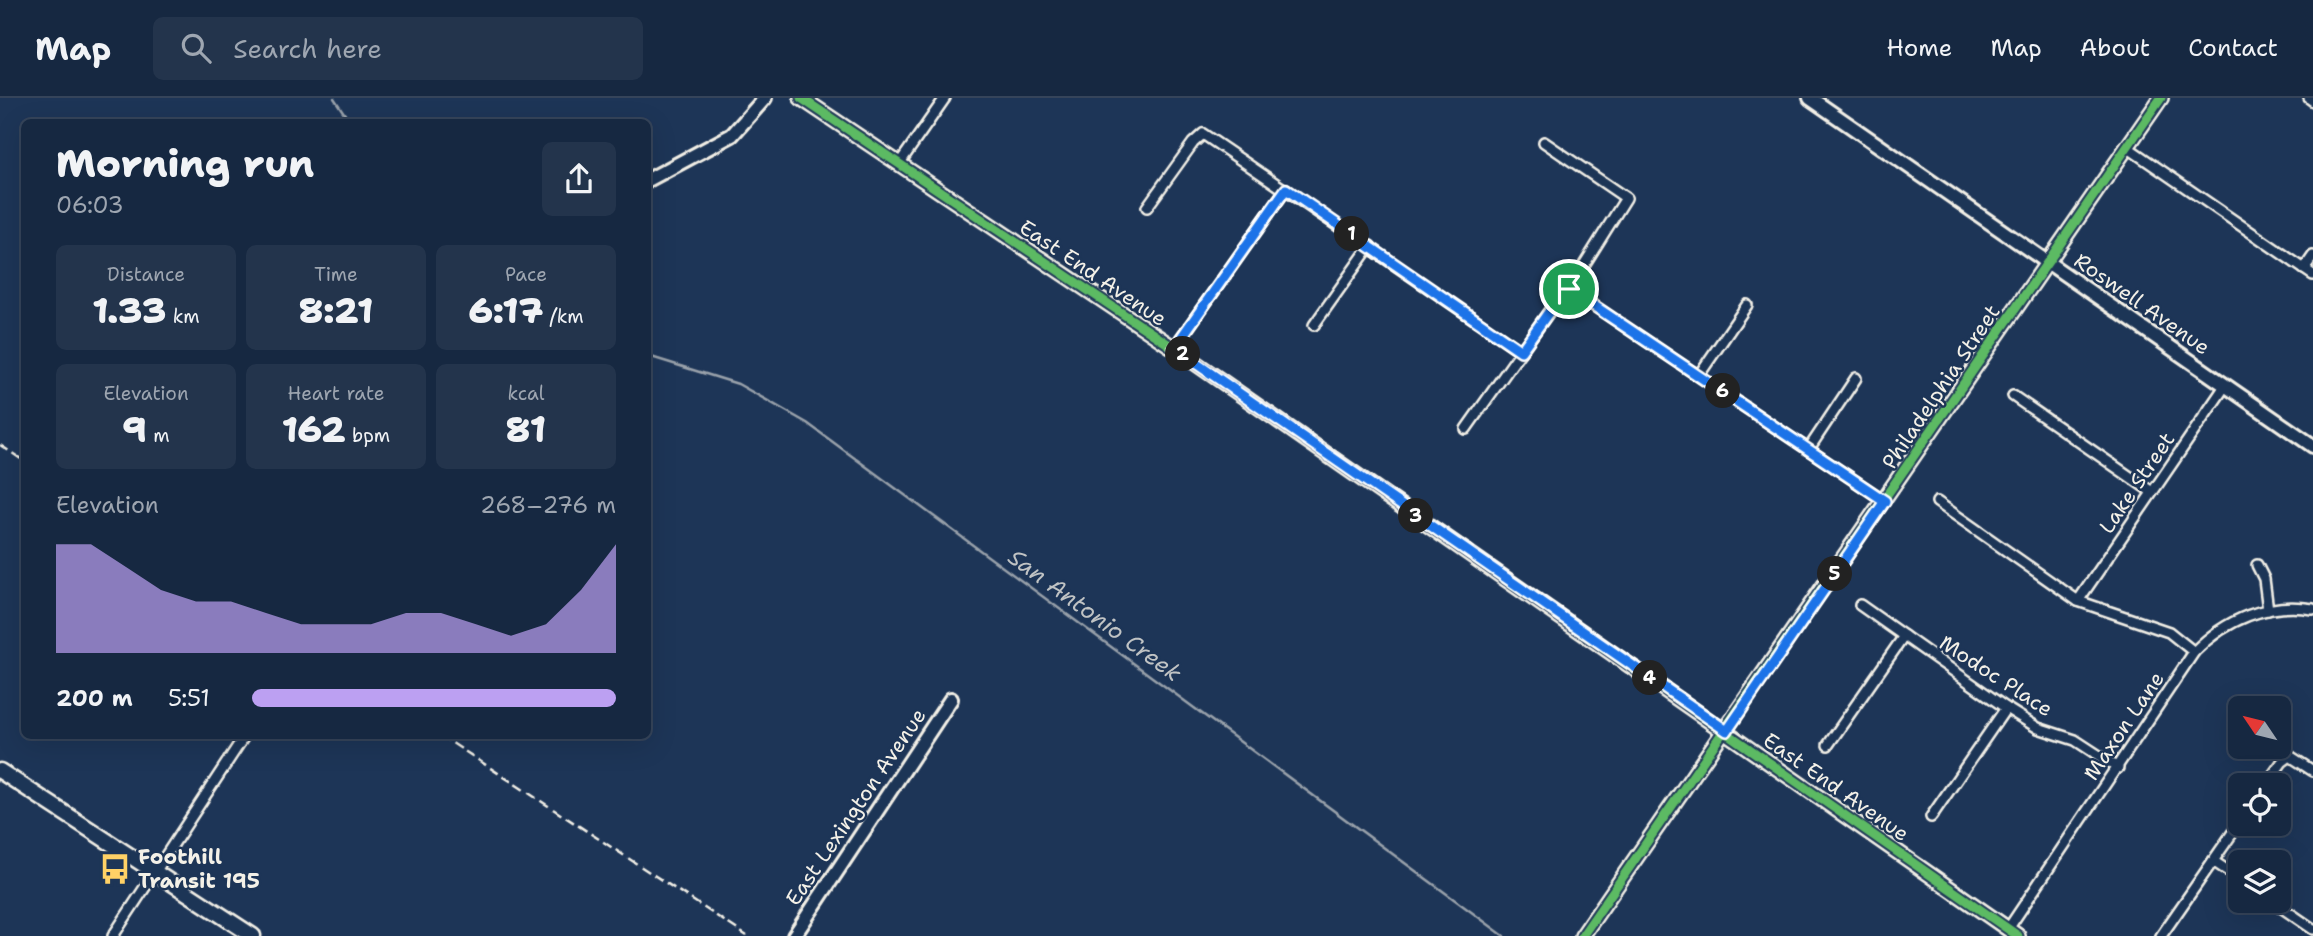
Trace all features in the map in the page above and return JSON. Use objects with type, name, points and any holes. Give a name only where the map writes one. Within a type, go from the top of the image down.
[{"type":"main road","points":[[0,771],[253,936]]},
{"type":"street","points":[[651,178],[732,135],[765,98]]},
{"type":"street","name":"East End Avenue","points":[[801,98],[1174,348],[2013,932]]},
{"type":"street","points":[[899,164],[945,98]]},
{"type":"street","name":"Roswell Avenue","points":[[1810,98],[2313,446]]},
{"type":"street","name":"Philadelphia Street","points":[[1582,936],[1727,731],[2161,98]]},
{"type":"street","points":[[2309,98],[2313,101]]},
{"type":"street","points":[[1147,207],[1193,143],[1203,134],[1521,351]]},
{"type":"street","points":[[1466,429],[1558,299],[1569,289],[1626,198],[1544,142]]},
{"type":"street","points":[[2127,148],[2309,272],[2313,256]]},
{"type":"street","points":[[1174,348],[1286,189]]},
{"type":"street","points":[[1314,325],[1370,246]]},
{"type":"street","points":[[1569,289],[1885,501]]},
{"type":"street","points":[[1699,375],[1747,305]]},
{"type":"street","points":[[1808,450],[1856,378]]},
{"type":"street","name":"Lake Street","points":[[2078,601],[2225,386]]},
{"type":"street","points":[[2013,396],[2152,492]]},
{"type":"street","points":[[1937,502],[2078,601],[2169,632],[2194,652]]},
{"type":"street","points":[[2257,565],[2264,579],[2268,610]]},
{"type":"street","name":"Modoc Place","points":[[1860,605],[2006,708],[2038,728],[2075,740],[2118,768]]},
{"type":"street","name":"Maxon Lane","points":[[2013,932],[2194,652],[2224,626],[2268,610],[2299,607],[2313,609]]},
{"type":"street","points":[[1828,745],[1903,636]]},
{"type":"street","name":"East Lexington Avenue","points":[[794,936],[951,699]]},
{"type":"street","points":[[1931,817],[2006,708]]},
{"type":"street","points":[[113,936],[241,739]]},
{"type":"street","points":[[2274,773],[2290,756],[2313,771]]},
{"type":"street","points":[[2161,936],[2230,836]]},
{"type":"street","points":[[2213,861],[2228,871]]},
{"type":"street","points":[[2290,913],[2313,929]]},
{"type":"waterway","name":"San Antonio Creek","points":[[334,98],[348,119]]},
{"type":"waterway","name":"San Antonio Creek","points":[[651,357],[738,384],[807,423],[1504,936]]},
{"type":"railway","points":[[0,445],[21,459]]},
{"type":"railway","points":[[446,739],[747,936]]},
{"type":"cycle path","points":[[801,98],[1174,348],[2018,936]]},
{"type":"cycle path","points":[[1582,936],[2161,98]]},
{"type":"place","name":"Foothill Transit 195","points":[[115,869]]},
{"type":"route","points":[[1286,189],[1521,351],[1558,299],[1569,289],[1885,501],[1727,731],[1174,348],[1286,189]]}]
